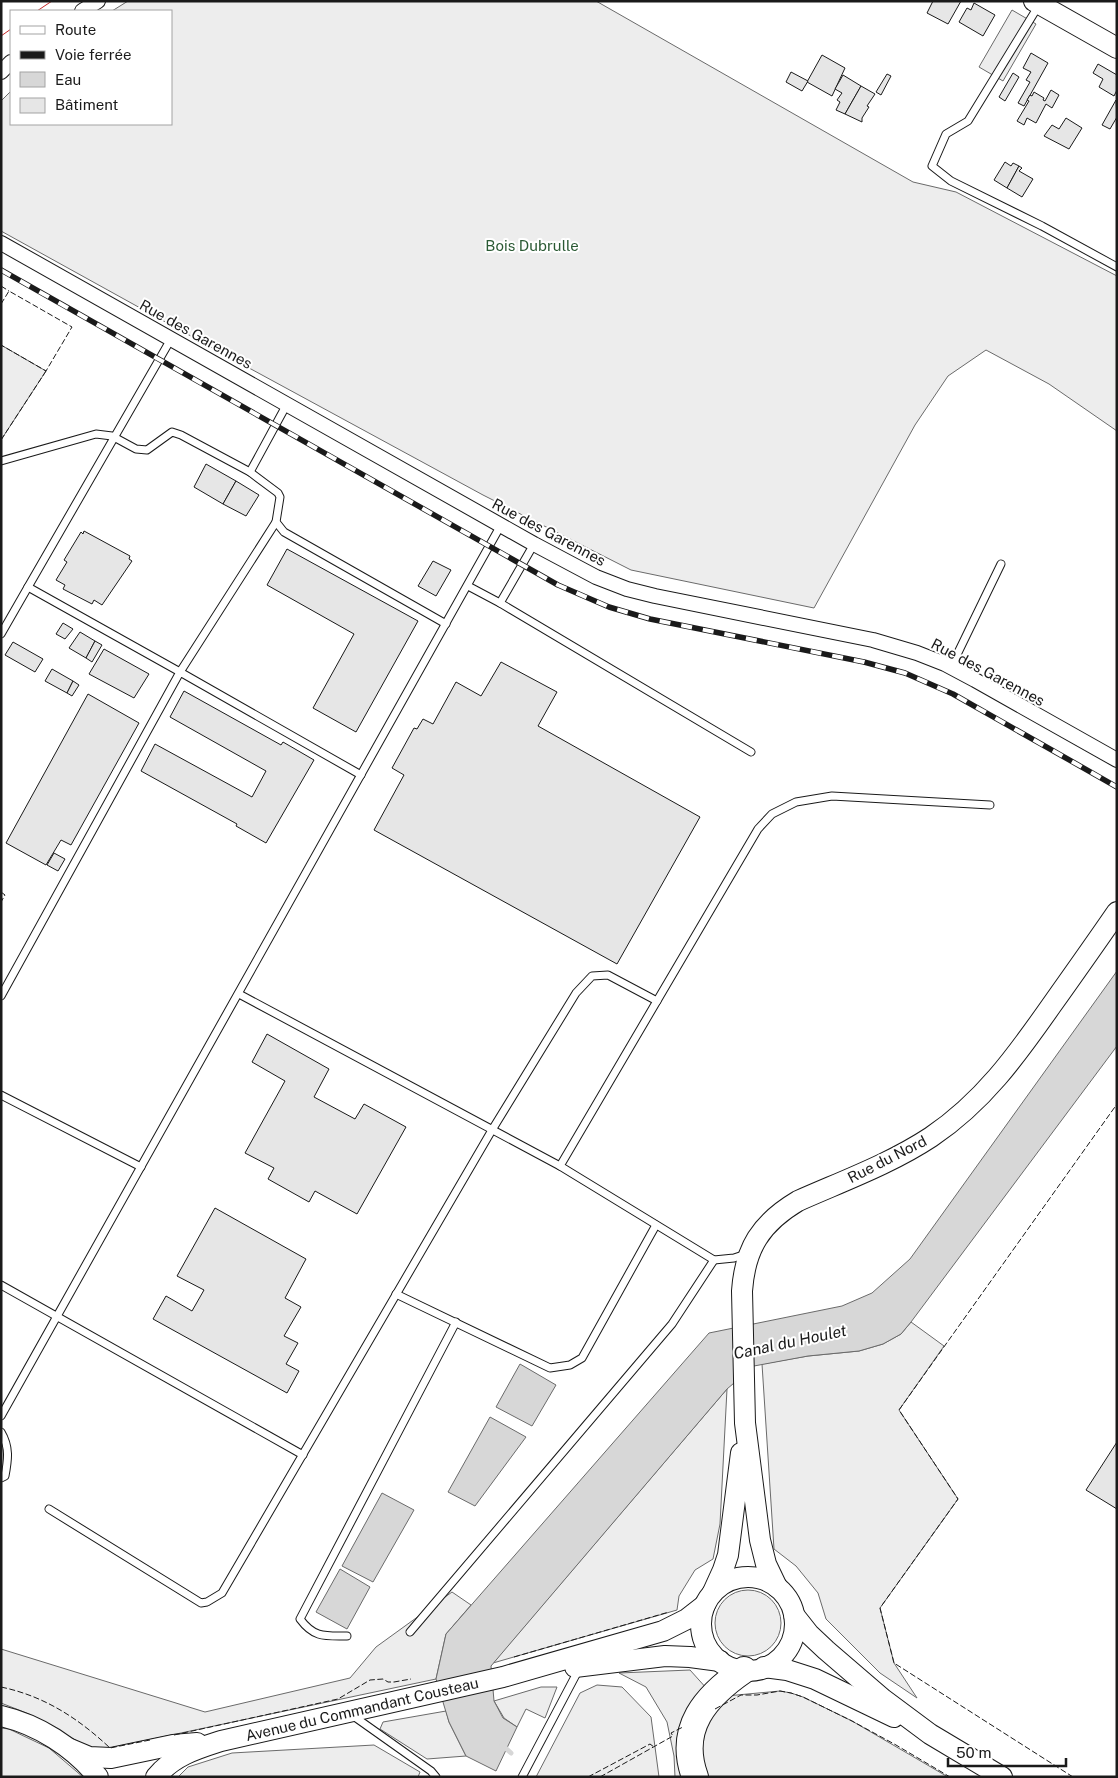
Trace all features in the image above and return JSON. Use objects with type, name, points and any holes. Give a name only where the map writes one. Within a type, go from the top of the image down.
[{"type":"highway","points":[[695,1777],[690,1762],[689,1746],[692,1728],[698,1714],[713,1695],[754,1669]]},
{"type":"street","points":[[84,10],[98,1]]},
{"type":"street","points":[[1037,3],[1117,48]]},
{"type":"street","points":[[1,72],[10,63]]},
{"type":"street","name":"Rue des Garennes","points":[[1,243],[501,526],[596,577],[627,589],[655,596],[873,640],[917,653],[951,668],[1117,760]]},
{"type":"street","name":"Rue du Nord","points":[[776,1587],[766,1564],[760,1540],[745,1423],[742,1304],[743,1274],[749,1253],[764,1228],[784,1209],[918,1145],[945,1127],[978,1099],[1012,1061],[1117,912]]},
{"type":"street","name":"Rue du Nord","points":[[709,1599],[728,1555],[745,1423]]},
{"type":"street","points":[[930,1734],[853,1675],[808,1634],[794,1615],[786,1597],[776,1587],[763,1580],[743,1577],[724,1583],[709,1599],[701,1620],[702,1636],[709,1650],[720,1661],[733,1668],[787,1670],[816,1679],[930,1734],[1002,1777]]},
{"type":"street","name":"Avenue du Commandant Cousteau","points":[[70,1750],[89,1757],[111,1758],[173,1745],[221,1740],[504,1677],[663,1631],[687,1619],[709,1599]]},
{"type":"street","points":[[754,1669],[777,1660],[790,1644],[794,1630],[794,1615]]},
{"type":"street","name":"Avenue du Commandant Cousteau","points":[[504,1677],[665,1656],[720,1661]]},
{"type":"street","points":[[1,1716],[35,1728],[70,1750],[98,1777]]},
{"type":"street","name":"Avenue du Commandant Cousteau","points":[[156,1777],[181,1756],[221,1740]]},
{"type":"lane","points":[[1037,3],[968,120],[946,134],[932,166],[951,181],[1042,226],[1117,267]]},
{"type":"lane","points":[[1,634],[171,339]]},
{"type":"lane","points":[[250,472],[287,404]]},
{"type":"lane","points":[[1,461],[96,434],[114,438],[136,449],[147,450],[172,432],[182,435],[250,472],[278,493],[280,497],[276,522],[180,672],[1,996]]},
{"type":"lane","points":[[276,522],[284,532],[446,624]]},
{"type":"lane","points":[[1,1416],[501,526]]},
{"type":"lane","points":[[500,603],[534,544]]},
{"type":"lane","points":[[951,668],[1001,564]]},
{"type":"lane","points":[[468,586],[500,603],[751,752]]},
{"type":"lane","points":[[28,588],[362,775]]},
{"type":"lane","points":[[560,1166],[758,829],[772,814],[796,802],[832,796],[990,805]]},
{"type":"lane","points":[[49,1509],[201,1603],[207,1602],[222,1593],[492,1130],[576,993],[592,976],[608,975],[656,1002]]},
{"type":"lane","points":[[239,994],[560,1166],[714,1260],[734,1258],[749,1253]]},
{"type":"lane","points":[[1,1095],[141,1167]]},
{"type":"lane","points":[[396,1294],[550,1368],[570,1365],[582,1358],[656,1225]]},
{"type":"lane","points":[[410,1632],[672,1324],[714,1260]]},
{"type":"lane","points":[[1,1285],[303,1455]]},
{"type":"lane","points":[[346,1636],[323,1636],[308,1629],[300,1619],[456,1322]]},
{"type":"lane","points":[[1,1432],[7,1442],[7,1462],[4,1476],[1,1478]]},
{"type":"lane","points":[[522,1777],[581,1666]]},
{"type":"lane","points":[[348,1712],[431,1771],[436,1777]]},
{"type":"shaded area","name":"Bois Dubrulle","points":[[128,1],[596,1],[913,182],[956,192],[1117,276],[1117,431],[1049,384],[986,350],[948,376],[915,425],[814,608],[631,570],[483,495],[1,231],[1,101],[10,92],[10,125],[172,125],[172,10],[114,10]]},
{"type":"shaded area","points":[[1012,10],[1036,24],[1003,81],[979,67]]},
{"type":"shaded area","points":[[1,345],[46,371],[1,440]]},
{"type":"shaded area","points":[[911,1322],[944,1346],[899,1410],[958,1499],[880,1608],[894,1663],[917,1698],[880,1673],[826,1619],[818,1593],[796,1566],[774,1549],[762,1364],[808,1356],[859,1351],[883,1344],[901,1334]]},
{"type":"shaded area","points":[[727,1389],[720,1524],[713,1559],[695,1570],[679,1596],[677,1610],[493,1663]]},
{"type":"shaded area","points":[[741,1590],[755,1590],[767,1595],[776,1604],[781,1616],[779,1636],[772,1647],[755,1656],[741,1656],[729,1651],[720,1642],[715,1630],[715,1616],[720,1604],[729,1595]]},
{"type":"shaded area","points":[[452,1592],[471,1605],[446,1634],[436,1679],[110,1748],[90,1750],[29,1714],[1,1703],[1,1649],[205,1712],[350,1678],[376,1647]]},
{"type":"shaded area","points":[[690,1670],[708,1690],[687,1777],[675,1777],[674,1756],[667,1722],[646,1687],[619,1673]]},
{"type":"shaded area","points":[[597,1685],[622,1687],[651,1717],[659,1777],[536,1777],[580,1693]]},
{"type":"shaded area","points":[[541,1687],[557,1687],[545,1718],[526,1709],[517,1727],[504,1718],[494,1701]]},
{"type":"shaded area","points":[[780,1691],[803,1697],[852,1721],[948,1777],[704,1777],[699,1740],[708,1714],[726,1696]]},
{"type":"shaded area","points":[[446,1711],[449,1722],[466,1756],[427,1759],[380,1729],[383,1722]]},
{"type":"shaded area","points":[[1,1728],[9,1729],[49,1748],[83,1777],[1,1777]]},
{"type":"shaded area","points":[[374,1745],[420,1772],[418,1777],[178,1777],[188,1767],[232,1753]]},
{"type":"water","points":[[1117,971],[1117,1046],[911,1322],[901,1334],[883,1344],[859,1351],[808,1356],[754,1366],[727,1389],[491,1666],[494,1701],[503,1718],[517,1727],[496,1771],[466,1756],[449,1722],[436,1679],[446,1634],[709,1333],[842,1306],[872,1293],[910,1259]]},
{"type":"water","points":[[520,1364],[556,1385],[532,1426],[496,1407]]},
{"type":"water","points":[[490,1417],[526,1437],[475,1506],[448,1492]]},
{"type":"water","points":[[382,1493],[414,1510],[373,1582],[342,1566]]},
{"type":"water","points":[[340,1569],[370,1587],[347,1629],[316,1612]]},
{"type":"building","points":[[933,1],[961,1],[948,24],[927,13]]},
{"type":"building","points":[[974,3],[995,15],[983,36],[959,22],[967,8],[971,10]]},
{"type":"building","points":[[1031,53],[1048,63],[1024,106],[1018,103],[1030,82],[1026,80],[1031,72],[1023,68]]},
{"type":"building","points":[[822,55],[845,68],[832,96],[807,82]]},
{"type":"building","points":[[1098,64],[1117,75],[1117,90],[1114,96],[1099,87],[1103,79],[1093,73]]},
{"type":"building","points":[[791,72],[808,81],[802,91],[786,82]]},
{"type":"building","points":[[1013,73],[1019,77],[1005,101],[999,97]]},
{"type":"building","points":[[887,74],[891,76],[881,95],[876,92]]},
{"type":"building","points":[[843,75],[861,86],[845,114],[836,110],[840,102],[837,100],[842,93],[835,89]]},
{"type":"building","points":[[861,86],[875,94],[867,106],[869,107],[862,118],[862,122],[845,114]]},
{"type":"building","points":[[1051,90],[1059,95],[1052,108],[1046,104],[1036,123],[1027,118],[1024,125],[1017,121],[1029,101],[1027,100],[1030,95],[1032,96],[1034,92],[1044,98],[1043,100],[1045,101]]},
{"type":"building","points":[[1116,100],[1117,117],[1110,129],[1102,125]]},
{"type":"building","points":[[1066,118],[1082,128],[1069,149],[1044,136],[1052,125],[1059,129]]},
{"type":"building","points":[[1005,162],[1011,166],[1013,163],[1019,166],[1007,188],[994,180]]},
{"type":"building","points":[[1019,166],[1022,168],[1019,171],[1033,179],[1022,197],[1007,188]]},
{"type":"building","points":[[206,464],[236,481],[223,504],[194,487]]},
{"type":"building","points":[[236,481],[259,495],[246,516],[223,504]]},
{"type":"building","points":[[84,531],[130,556],[129,559],[132,561],[102,605],[94,600],[92,604],[63,589],[65,585],[56,580],[67,562],[64,560],[81,532],[83,534]]},
{"type":"building","points":[[287,549],[418,621],[356,732],[313,708],[354,634],[267,585]]},
{"type":"building","points":[[433,561],[451,570],[436,596],[418,586]]},
{"type":"building","points":[[63,623],[73,629],[65,639],[56,634]]},
{"type":"building","points":[[80,632],[95,641],[86,658],[69,648]]},
{"type":"building","points":[[95,641],[102,645],[92,662],[86,658]]},
{"type":"building","points":[[13,642],[43,659],[35,672],[5,655]]},
{"type":"building","points":[[104,649],[149,674],[134,698],[89,674]]},
{"type":"building","points":[[501,662],[557,692],[538,726],[700,817],[617,964],[374,830],[404,775],[392,768],[414,728],[417,729],[423,719],[433,724],[456,682],[481,696]]},
{"type":"building","points":[[52,669],[73,681],[67,693],[45,681]]},
{"type":"building","points":[[73,681],[79,685],[72,696],[67,693]]},
{"type":"building","points":[[184,691],[281,745],[283,742],[314,760],[266,843],[236,826],[237,824],[141,771],[155,744],[252,797],[266,771],[170,717]]},
{"type":"building","points":[[88,694],[139,723],[71,845],[61,840],[46,865],[6,843]]},
{"type":"building","points":[[54,853],[65,859],[58,871],[47,865]]},
{"type":"building","points":[[267,1034],[329,1069],[314,1097],[355,1119],[364,1104],[406,1127],[357,1214],[315,1191],[309,1202],[268,1179],[274,1168],[245,1153],[285,1081],[252,1062]]},
{"type":"building","points":[[215,1208],[306,1259],[285,1298],[301,1307],[284,1336],[298,1343],[286,1364],[299,1371],[287,1393],[153,1319],[166,1296],[192,1311],[204,1290],[177,1276]]},
{"type":"building","points":[[1117,1442],[1117,1509],[1086,1490]]},
{"type":"waterway","name":"Canal du Houlet","points":[[502,1745],[511,1753]]},
{"type":"railway","points":[[1,270],[558,585],[609,607],[650,619],[864,662],[905,673],[953,694],[1117,787]]},
{"type":"fence","points":[[1,286],[9,291]]},
{"type":"fence","points":[[1,304],[9,291],[72,327],[46,371],[1,345]]},
{"type":"fence","points":[[1,440],[46,371]]},
{"type":"fence","points":[[1,892],[5,895],[1,902]]},
{"type":"fence","points":[[1073,1777],[894,1663],[880,1608],[958,1499],[899,1410],[1117,1104]]},
{"type":"fence","points":[[514,1657],[669,1612]]},
{"type":"fence","points":[[174,1735],[338,1699],[370,1680],[383,1679],[388,1682],[394,1682],[411,1679]]},
{"type":"fence","points":[[1,1687],[46,1702],[86,1727],[110,1748],[150,1740]]},
{"type":"fence","points":[[715,1709],[741,1695],[757,1695],[780,1691],[791,1693],[852,1721],[950,1777]]},
{"type":"fence","points":[[600,1777],[673,1736],[671,1733],[683,1727]]},
{"type":"fence","points":[[588,1777],[650,1744],[654,1747]]},
{"type":"power","points":[[38,10],[52,1]]},
{"type":"power","points":[[1,36],[10,30]]}]
